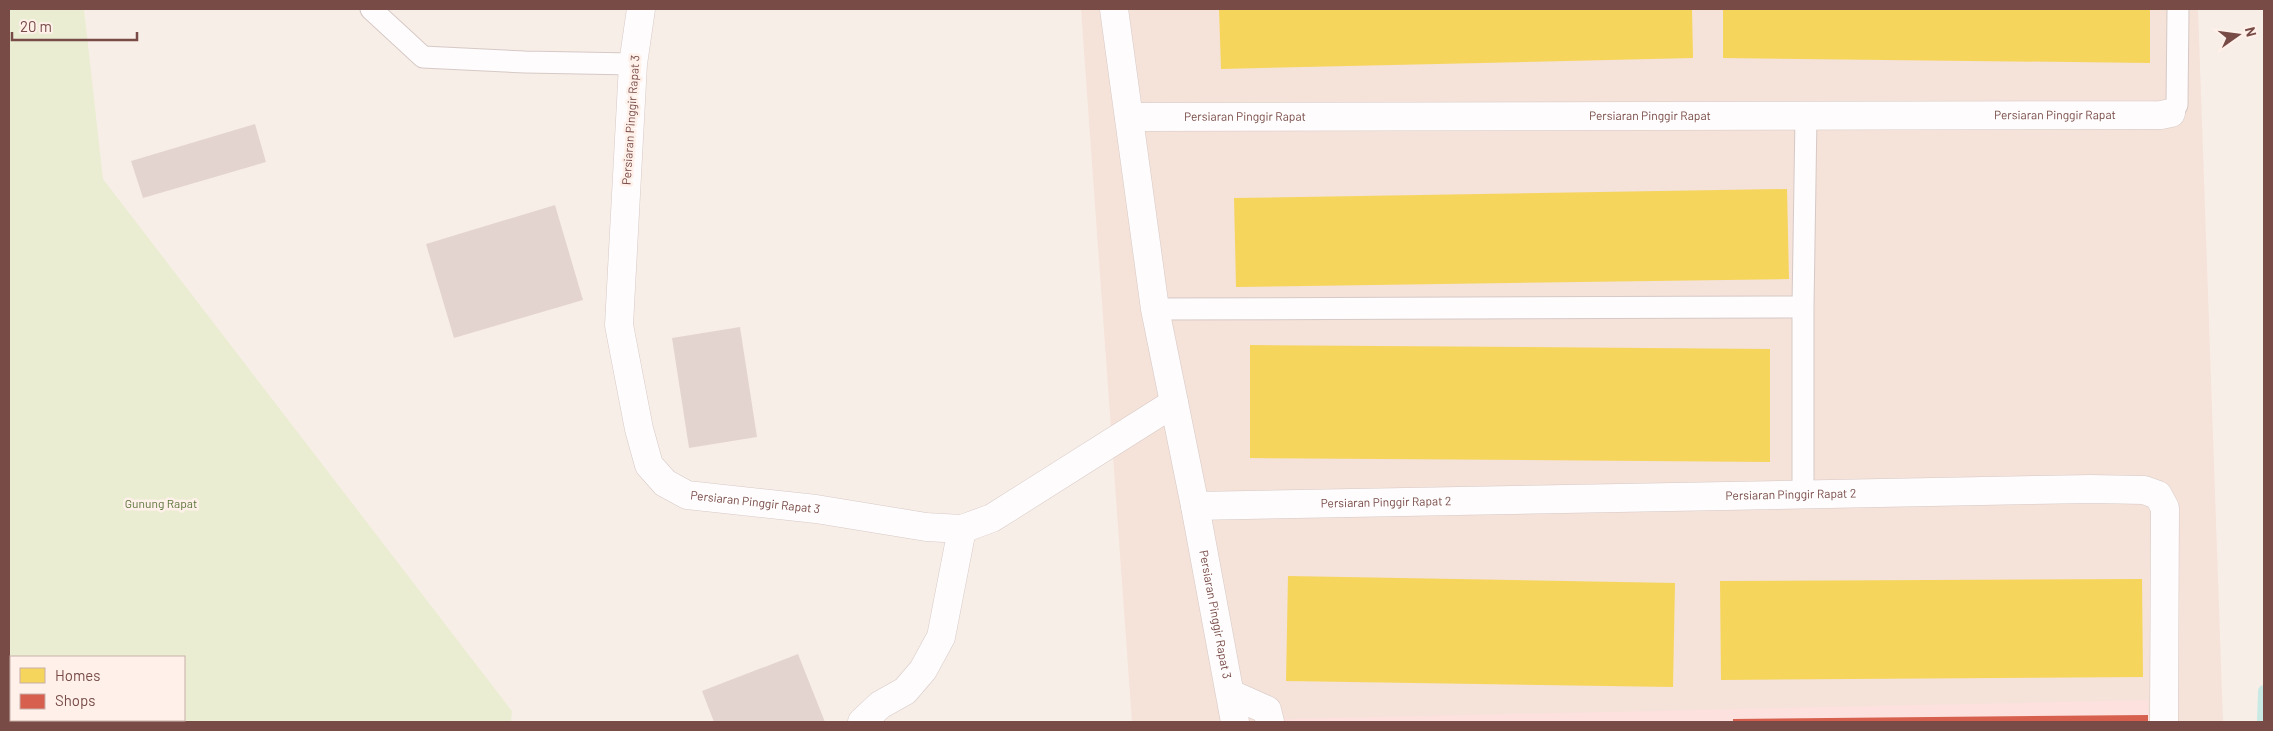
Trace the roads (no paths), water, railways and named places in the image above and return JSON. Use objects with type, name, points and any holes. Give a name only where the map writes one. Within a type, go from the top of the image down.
[{"type":"street","name":"Persiaran Pinggir Rapat 3","points":[[641,9],[633,64],[619,325],[639,429],[649,465],[665,483],[688,495],[816,509],[926,527],[962,529],[992,518],[1174,403]]},
{"type":"street","name":"Persiaran Pinggir Rapat 3","points":[[1114,9],[1155,309],[1195,506],[1235,722]]},
{"type":"street","name":"Persiaran Pinggir Rapat","points":[[1129,117],[2161,115],[2172,113]]},
{"type":"street","name":"Persiaran Pinggir Rapat 2","points":[[1195,506],[2091,489],[2144,490],[2158,495],[2164,508],[2164,722]]},
{"type":"street","points":[[862,722],[880,705],[905,691],[923,670],[941,637],[962,529]]},
{"type":"street","points":[[1231,694],[1267,710],[1270,722]]},
{"type":"lane","points":[[371,9],[423,57],[525,62],[633,64]]},
{"type":"lane","points":[[2172,113],[2177,105],[2178,9]]},
{"type":"lane","points":[[1803,494],[1806,116]]},
{"type":"lane","points":[[1155,309],[1803,307]]},
{"type":"waterway","points":[[2263,722],[2264,691]]},
{"type":"park label","name":"Gunung Rapat","points":[[161,504]]}]
